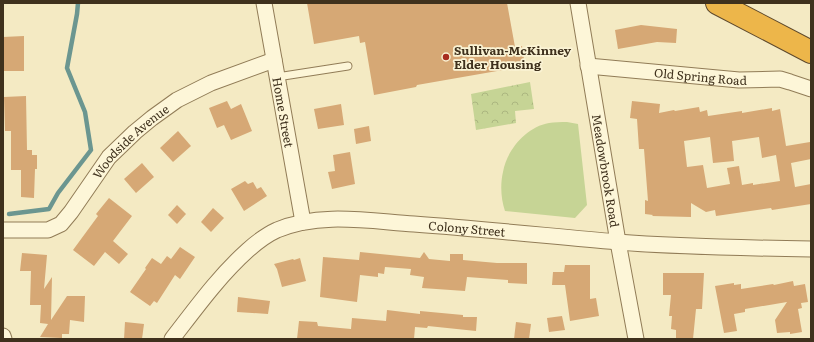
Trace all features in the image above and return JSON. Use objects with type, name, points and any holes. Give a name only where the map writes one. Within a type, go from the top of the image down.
[{"type":"highway","points":[[717,3],[811,52]]},
{"type":"street","name":"Home Street","points":[[264,3],[303,222]]},
{"type":"street","name":"Meadowbrook Road","points":[[578,3],[618,242],[636,339]]},
{"type":"street","name":"Woodside Avenue","points":[[3,230],[48,230],[61,224],[109,157],[152,118],[177,100],[212,83],[274,60]]},
{"type":"street","name":"Old Spring Road","points":[[588,66],[739,80],[780,79],[811,90]]},
{"type":"street","name":"Colony Street","points":[[172,339],[206,293],[236,261],[263,238],[275,231],[303,222],[334,219],[693,247],[811,248]]},
{"type":"lane","points":[[277,77],[348,66]]},
{"type":"green space","points":[[530,82],[534,109],[515,111],[516,123],[476,130],[471,94]]},
{"type":"green space","points":[[567,122],[578,124],[587,205],[575,218],[505,211],[501,192],[501,182],[505,164],[513,148],[525,134],[541,125]]},
{"type":"building","name":"Sullivan-McKinney Elder Housing","points":[[307,3],[507,3],[515,47],[522,46],[525,66],[417,85],[416,87],[374,95],[365,42],[360,43],[359,36],[314,44]]},
{"type":"building","points":[[641,25],[677,29],[676,43],[657,42],[618,49],[615,30]]},
{"type":"building","points":[[24,36],[24,71],[3,71],[3,37]]},
{"type":"building","points":[[26,96],[27,150],[32,150],[32,155],[37,155],[34,198],[21,197],[21,170],[11,170],[11,131],[5,131],[4,97]]},
{"type":"building","points":[[227,101],[231,109],[241,104],[252,131],[231,140],[224,125],[217,128],[209,108]]},
{"type":"building","points":[[632,101],[660,104],[659,113],[699,107],[700,112],[707,110],[708,116],[742,111],[742,113],[772,108],[772,111],[780,109],[786,146],[810,142],[811,159],[791,163],[795,187],[811,184],[811,204],[716,216],[715,210],[706,212],[691,203],[691,217],[652,216],[653,215],[645,214],[645,200],[648,201],[644,149],[639,149],[637,119],[630,118]],"holes":[[[710,137],[713,163],[734,161],[732,141],[759,137],[762,158],[776,155],[780,181],[742,185],[739,166],[727,168],[730,184],[707,188],[703,165],[687,167],[684,141]]]},
{"type":"building","points":[[341,104],[344,125],[318,129],[314,109]]},
{"type":"building","points":[[369,126],[371,141],[356,144],[354,129]]},
{"type":"building","points":[[178,131],[191,146],[173,162],[160,148]]},
{"type":"building","points":[[350,152],[355,184],[332,189],[328,172],[335,171],[333,155]]},
{"type":"building","points":[[142,163],[154,177],[136,193],[124,179]]},
{"type":"building","points":[[245,181],[248,184],[253,182],[257,189],[261,187],[267,196],[244,211],[231,189]]},
{"type":"building","points":[[109,198],[132,216],[113,241],[128,254],[119,264],[105,252],[94,266],[73,250],[98,216],[96,214]]},
{"type":"building","points":[[177,205],[186,214],[177,224],[168,215]]},
{"type":"building","points":[[213,208],[224,218],[211,232],[201,222]]},
{"type":"building","points":[[180,247],[195,257],[180,279],[175,275],[157,303],[154,301],[150,306],[130,292],[152,258],[161,264],[167,256],[171,259]]},
{"type":"building","points":[[360,252],[420,258],[424,252],[429,259],[450,261],[450,254],[463,254],[463,260],[497,263],[527,263],[527,284],[508,283],[508,280],[467,277],[465,291],[422,288],[424,277],[410,275],[411,269],[385,267],[384,274],[378,273],[378,277],[360,275],[357,302],[320,297],[323,257],[359,260]]},
{"type":"building","points":[[22,253],[47,255],[44,289],[52,277],[51,320],[67,296],[85,296],[84,322],[70,320],[69,334],[62,334],[62,338],[40,337],[48,324],[40,323],[41,305],[30,305],[31,271],[20,271]]},
{"type":"building","points":[[300,258],[306,281],[282,287],[274,264]]},
{"type":"building","points":[[565,265],[590,265],[590,299],[596,298],[599,316],[570,321],[565,285],[552,285],[553,272],[564,272]]},
{"type":"building","points":[[663,273],[704,273],[702,309],[696,309],[693,339],[676,339],[676,330],[671,329],[672,316],[669,316],[671,295],[663,295]]},
{"type":"building","points":[[793,281],[794,286],[805,284],[808,302],[801,303],[802,308],[798,309],[802,332],[790,334],[790,332],[777,333],[775,320],[787,302],[745,309],[745,312],[734,314],[737,331],[724,333],[715,286],[734,283],[734,285],[741,284],[741,289]]},
{"type":"building","points":[[238,297],[270,301],[268,314],[237,312]]},
{"type":"building","points":[[387,310],[420,314],[420,311],[463,315],[463,317],[477,317],[476,331],[428,326],[427,328],[415,327],[414,339],[297,339],[299,321],[317,322],[318,326],[351,329],[352,318],[386,321]]},
{"type":"building","points":[[562,316],[565,330],[549,332],[547,318]]},
{"type":"building","points":[[125,322],[144,324],[142,339],[124,339]]},
{"type":"building","points":[[516,322],[531,324],[529,339],[514,339]]},
{"type":"waterway","points":[[9,214],[49,209],[58,193],[91,150],[85,112],[67,68],[78,3]]},
{"type":"place","name":"Sullivan-McKinney Elder Housing","points":[[446,57]]}]
